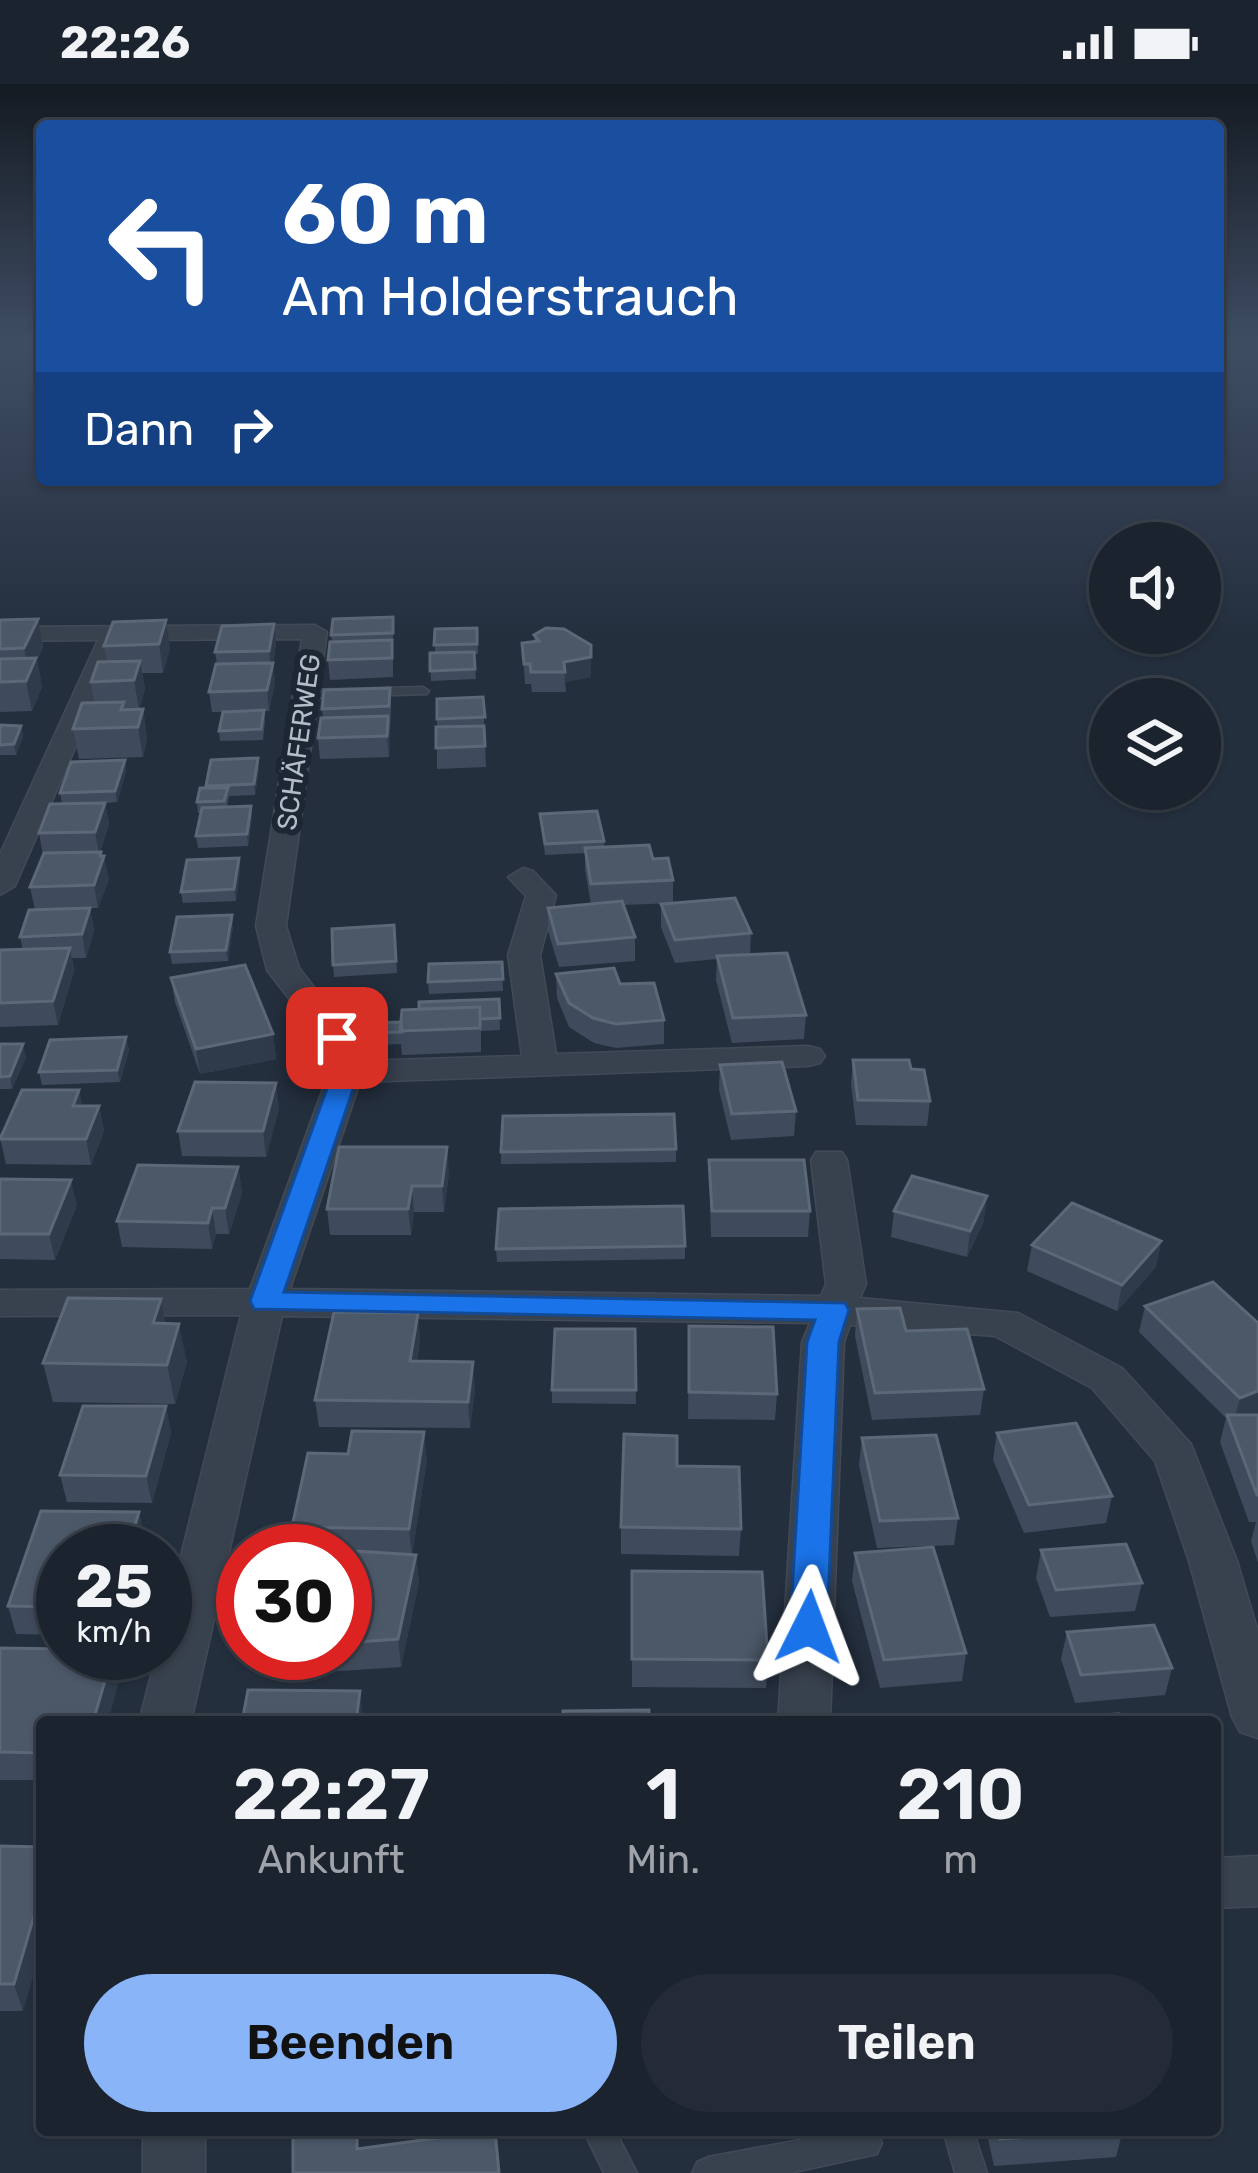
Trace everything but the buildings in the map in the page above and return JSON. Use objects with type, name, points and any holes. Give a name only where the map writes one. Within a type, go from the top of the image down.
[{"type":"street","name":"SCHÄFERWEG","points":[[0,634],[315,632],[271,926],[284,970],[337,1038],[346,1072]]},
{"type":"street","points":[[0,886],[113,634]]},
{"type":"street","points":[[523,877],[541,895],[524,955],[540,1064]]},
{"type":"street","points":[[166,1716],[265,1301],[346,1072],[808,1056]]},
{"type":"street","points":[[804,1716],[823,1342],[846,1284],[830,1160]]},
{"type":"street","points":[[0,1303],[265,1301],[834,1310],[1003,1323],[1107,1378],[1175,1455],[1213,1561],[1258,1717]]},
{"type":"street","points":[[1221,1883],[1258,1881]]},
{"type":"street","points":[[174,2136],[175,2173]]},
{"type":"lane","points":[[306,694],[423,692]]},
{"type":"lane","points":[[601,2136],[621,2173]]},
{"type":"lane","points":[[960,2136],[971,2173]]},
{"type":"lane","points":[[708,2173],[866,2143]]},
{"type":"route","points":[[337,1038],[346,1072],[265,1301],[834,1310],[823,1342],[809,1627]]}]
